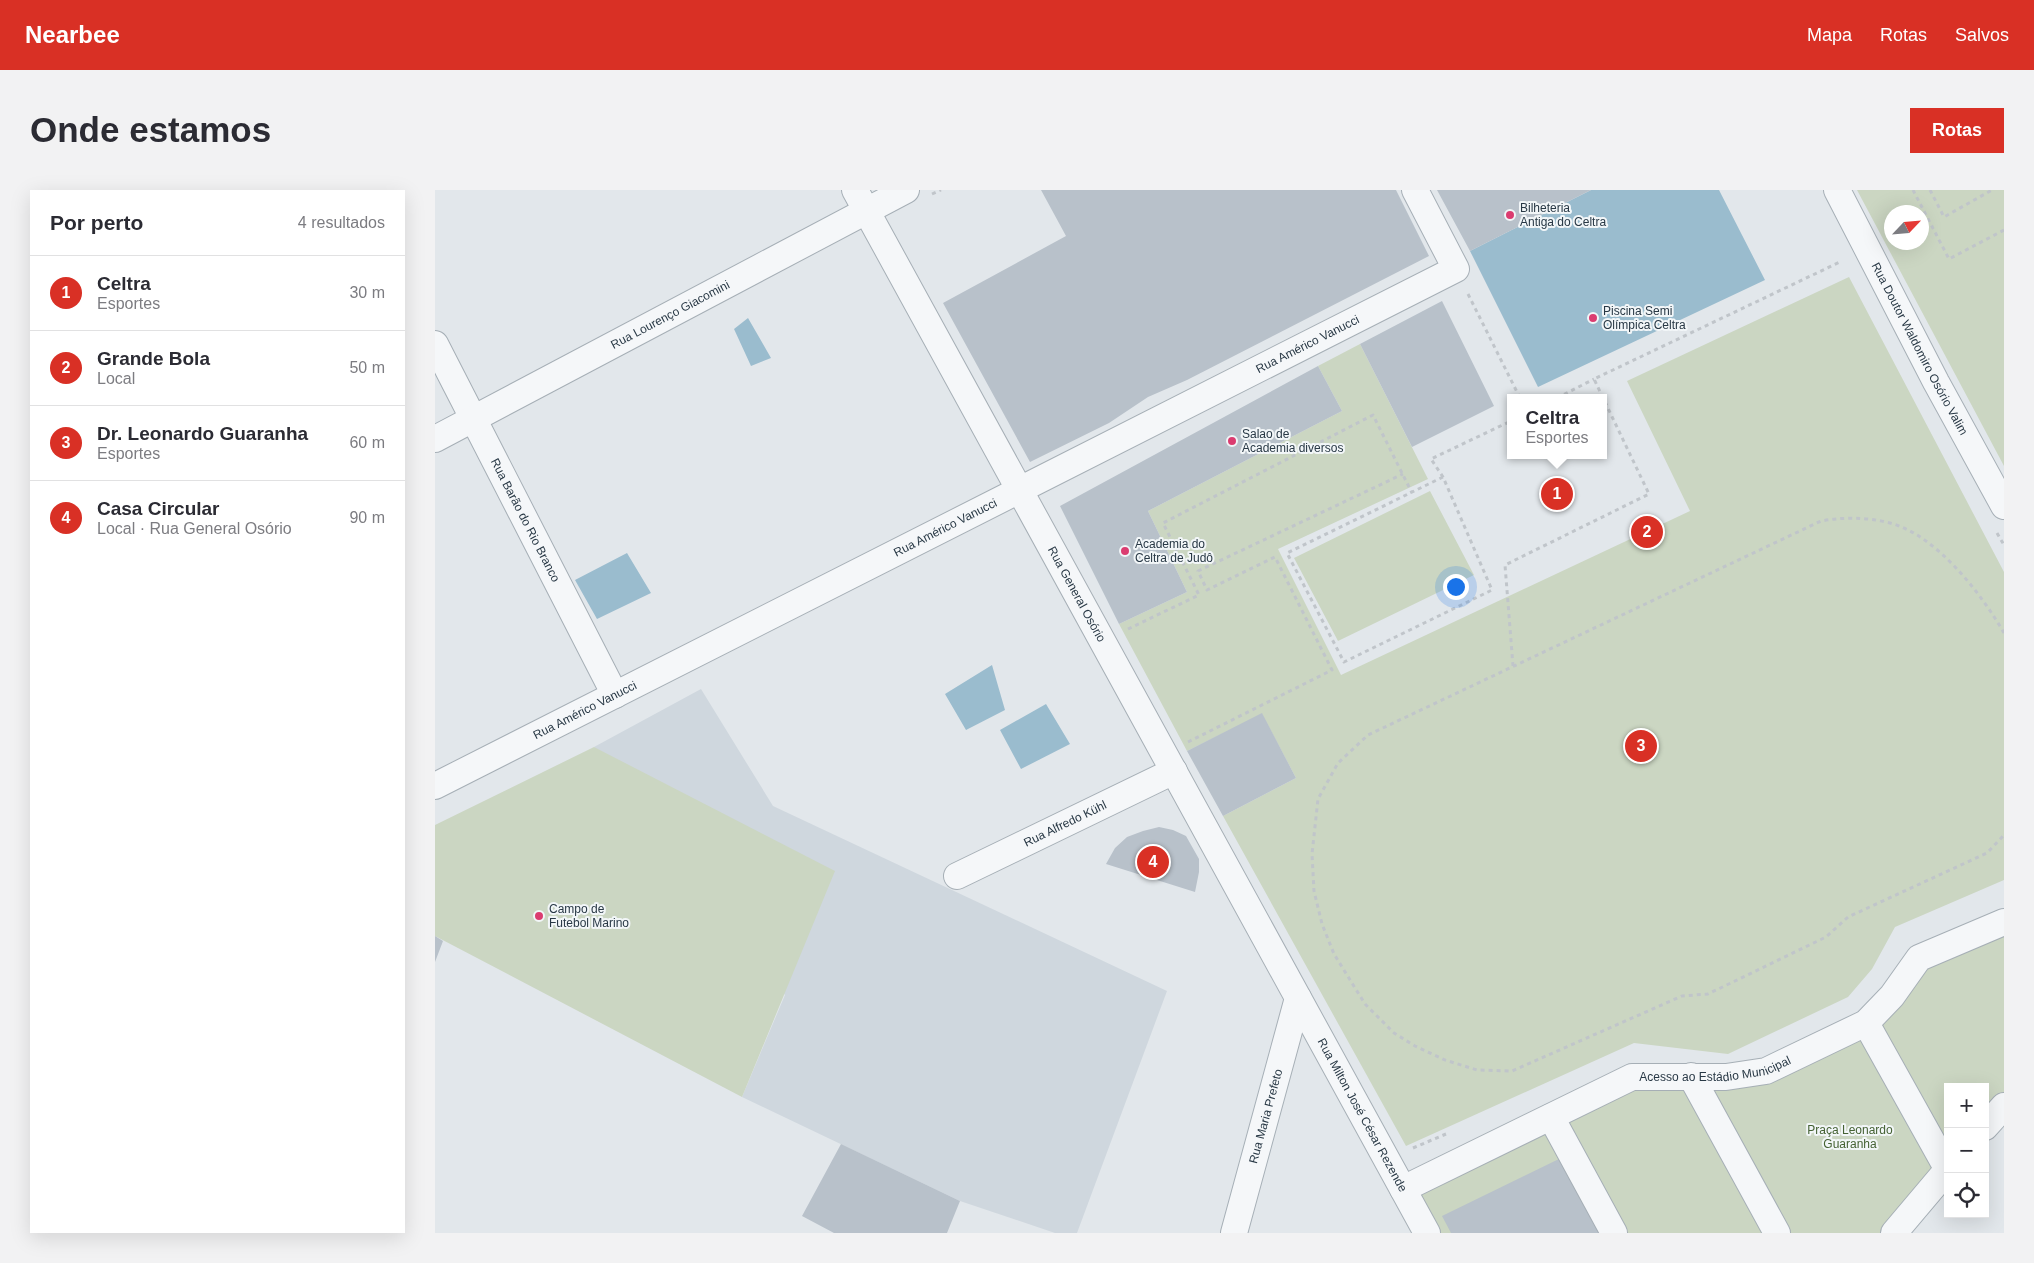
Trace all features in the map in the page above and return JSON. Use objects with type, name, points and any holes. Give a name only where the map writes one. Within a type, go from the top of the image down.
[{"type":"street","points":[[1415,190],[1456,268]]},
{"type":"street","name":"Rua Doutor Waldomiro Osório Valim","points":[[1837,190],[1936,382],[2004,506]]},
{"type":"street","name":"Rua Lourenço Giacomini","points":[[435,439],[861,200],[915,194]]},
{"type":"street","name":"Rua General Osório","points":[[861,200],[1298,998]]},
{"type":"street","name":"Rua Américo Vanucci","points":[[435,786],[1456,268]]},
{"type":"street","name":"Rua Barão do Rio Branco","points":[[435,344],[615,695]]},
{"type":"street","name":"Rua Alfredo Kühl","points":[[957,876],[1174,771]]},
{"type":"street","name":"Acesso ao Estádio Municipal","points":[[1403,1189],[1632,1077],[1726,1077],[1766,1071],[1866,1023],[1892,996],[1919,958],[2004,922]]},
{"type":"street","name":"Rua Milton José César Rezende","points":[[1298,998],[1427,1233]]},
{"type":"street","name":"Rua Maria Prefeto","points":[[1234,1233],[1298,998]]},
{"type":"street","points":[[1866,1023],[1944,1163]]},
{"type":"street","points":[[1691,1076],[1777,1233]]},
{"type":"street","points":[[1989,1123],[2004,1106]]},
{"type":"street","points":[[1551,1117],[1614,1233]]},
{"type":"street","points":[[1901,1230],[1946,1173]]},
{"type":"path","points":[[915,194],[941,190]]},
{"type":"path","points":[[1913,190],[1949,259],[2004,230]]},
{"type":"path","points":[[1930,190],[1944,217],[1992,190]]},
{"type":"path","points":[[1565,394],[1845,259]]},
{"type":"path","points":[[1456,268],[1518,394]]},
{"type":"path","points":[[1595,379],[1602,394]]},
{"type":"path","points":[[1513,666],[1505,565],[1649,494],[1607,405]]},
{"type":"path","points":[[1128,630],[1199,595],[1163,523],[1373,416],[1412,493]]},
{"type":"path","points":[[1443,477],[1287,553],[1343,662],[1492,590],[1443,477],[1431,459],[1507,423]]},
{"type":"path","points":[[1183,734],[1187,742],[1332,670],[1275,557],[1207,590],[1198,570],[1403,474]]},
{"type":"path","points":[[2004,633],[1974,589],[1946,558],[1918,535],[1891,523],[1844,517],[1821,521],[1368,735],[1338,763],[1319,799],[1312,854],[1314,891],[1322,924],[1334,954],[1365,1004],[1394,1033],[1415,1046],[1445,1060],[1477,1070],[1512,1070],[1681,996],[1708,994],[1826,937],[1848,917],[1987,853],[2004,835]]},
{"type":"path","points":[[1407,1151],[1451,1132]]},
{"type":"shaded area","points":[[701,689],[773,806],[1167,991],[1077,1233],[1055,1233],[960,1201],[742,1097],[785,995],[594,747]]},
{"type":"green space","points":[[1857,190],[2004,190],[2004,466],[1889,250],[1929,250],[1929,205],[1884,205],[1884,241]]},
{"type":"green space","points":[[1849,277],[2004,572],[2004,880],[1895,927],[1872,969],[1848,997],[1728,1054],[1634,1043],[1406,1146],[1223,816],[1296,778],[1262,714],[1187,751],[1119,624],[1187,592],[1148,511],[1342,411],[1318,366],[1360,344],[1428,479],[1278,549],[1341,675],[1690,511],[1627,381]]},
{"type":"green space","points":[[1430,491],[1474,575],[1338,641],[1294,558]]},
{"type":"green space","points":[[594,747],[835,871],[742,1097],[435,936],[435,825]]},
{"type":"green space","name":"Praça Leonardo Guaranha","points":[[2004,922],[2004,1106],[1989,1123],[1989,1083],[1944,1083],[1944,1174],[1894,1233],[1427,1233],[1403,1189],[1632,1077],[1726,1077],[1866,1023],[1919,958]]},
{"type":"water","name":"Piscina Semi Olímpica Celtra","points":[[1591,190],[1719,190],[1765,280],[1538,387],[1470,251]]},
{"type":"water","points":[[748,318],[771,358],[751,366],[734,329]]},
{"type":"water","points":[[627,553],[651,593],[597,619],[575,580]]},
{"type":"water","points":[[992,665],[1005,710],[966,730],[945,694]]},
{"type":"water","points":[[1046,704],[1070,744],[1021,769],[1000,730]]},
{"type":"building","points":[[1041,190],[1396,190],[1429,256],[1187,380],[1148,397],[1109,423],[1030,462],[943,303],[1066,236]]},
{"type":"building","points":[[1437,190],[1591,190],[1470,251]]},
{"type":"building","points":[[1442,301],[1494,406],[1412,447],[1360,344]]},
{"type":"building","points":[[1318,366],[1342,411],[1148,511],[1187,592],[1119,624],[1060,506]]},
{"type":"building","points":[[1262,713],[1296,778],[1223,816],[1187,751]]},
{"type":"building","points":[[1159,827],[1173,830],[1186,836],[1199,859],[1199,872],[1195,892],[1106,864],[1115,848],[1127,837]]},
{"type":"building","points":[[435,936],[443,941],[435,962]]},
{"type":"building","points":[[841,1144],[960,1201],[947,1233],[834,1233],[802,1216]]},
{"type":"building","points":[[1561,1158],[1603,1233],[1451,1233],[1442,1216]]},
{"type":"place","name":"Bilheteria Antiga do Celtra","points":[[1510,215]]},
{"type":"place","name":"Piscina Semi Olímpica Celtra","points":[[1593,318]]},
{"type":"place","name":"Salao de Academia diversos","points":[[1232,441]]},
{"type":"place","name":"Celtra","points":[[1557,494]]},
{"type":"place","name":"Grande Bola","points":[[1647,532]]},
{"type":"place","name":"Academia do Celtra de Judô","points":[[1125,551]]},
{"type":"place","name":"Dr. Leonardo Guaranha","points":[[1641,746]]},
{"type":"place","name":"Casa Circular","points":[[1153,862]]},
{"type":"place","name":"Campo de Futebol Marino","points":[[539,916]]}]
